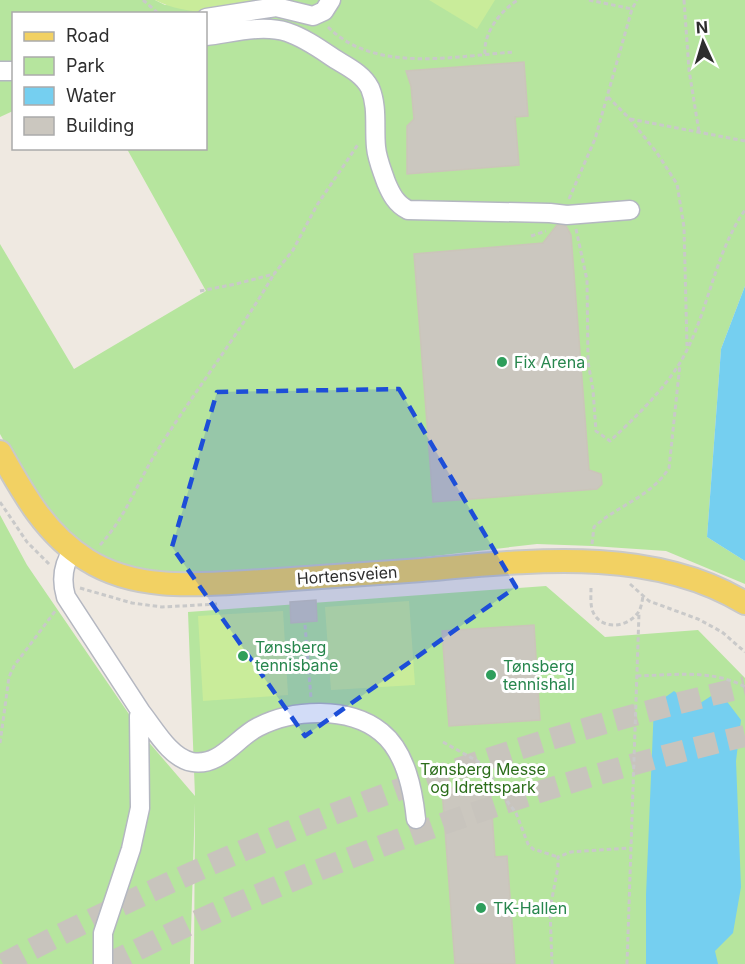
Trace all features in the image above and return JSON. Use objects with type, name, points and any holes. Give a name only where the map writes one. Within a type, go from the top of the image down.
[{"type":"main road","name":"Hortensveien","points":[[0,452],[24,495],[53,534],[80,555],[109,571],[147,582],[202,584],[506,563],[602,563],[653,568],[688,578],[745,603]]},
{"type":"street","points":[[207,18],[276,7],[307,16],[316,16],[324,11],[331,0]]},
{"type":"street","points":[[207,36],[266,29],[287,32],[319,48],[365,80],[372,92],[375,109],[376,149],[380,166],[391,193],[399,204],[408,210],[567,215],[630,210]]},
{"type":"street","points":[[80,555],[68,558],[62,585],[66,597],[141,712],[172,751],[189,762],[200,763],[216,758],[257,727],[282,718],[312,713],[332,714],[358,720],[381,732],[397,753],[408,775],[414,797],[416,819]]},
{"type":"street","points":[[103,964],[103,933],[131,849],[140,808],[139,716],[141,712]]},
{"type":"path","points":[[144,0],[157,12]]},
{"type":"path","points":[[485,54],[490,31],[496,21],[518,0]]},
{"type":"path","points":[[589,0],[633,9]]},
{"type":"path","points":[[684,0],[689,70],[699,132]]},
{"type":"path","points":[[316,16],[347,43],[405,60],[514,52]]},
{"type":"path","points":[[608,97],[630,119],[670,171],[677,184],[684,227],[687,349]]},
{"type":"path","points":[[630,119],[745,141]]},
{"type":"path","points":[[80,555],[116,528],[156,453],[274,274],[293,250],[317,205],[360,141]]},
{"type":"path","points":[[610,441],[633,420],[680,362],[725,248],[745,210]]},
{"type":"path","points":[[200,291],[236,285],[274,274]]},
{"type":"path","points":[[592,546],[594,527],[655,486],[669,468],[680,362]]},
{"type":"path","points":[[0,502],[27,542],[63,578]]},
{"type":"path","points":[[591,588],[592,609],[597,618],[604,623],[614,626],[626,623],[639,613]]},
{"type":"path","points":[[627,964],[636,676],[639,613],[643,596],[649,601],[698,619],[722,632],[745,652]]},
{"type":"path","points":[[0,743],[9,677],[14,666],[66,597]]},
{"type":"path","points":[[305,625],[312,713]]},
{"type":"path","points":[[636,676],[686,675],[722,678],[745,687]]},
{"type":"path","points":[[443,742],[486,766],[501,793],[516,813],[528,844],[533,849],[558,857],[571,852],[630,848]]},
{"type":"path","points":[[552,964],[550,909],[558,857]]},
{"type":"highlighted area","points":[[399,389],[516,587],[305,736],[172,547],[217,392]]},
{"type":"green space","points":[[0,0],[155,0],[165,5],[244,7],[262,0],[745,0],[745,286],[721,349],[707,537],[745,561],[745,584],[666,551],[592,546],[537,544],[287,573],[158,580],[94,556],[37,501],[0,434],[0,244],[74,369],[206,291],[128,150],[207,150],[207,12],[12,12],[12,111],[0,117]]},
{"type":"green space","points":[[155,0],[262,0],[222,11],[208,12],[181,9]]},
{"type":"green space","points":[[429,0],[495,0],[477,29]]},
{"type":"green space","name":"Tønsberg Messe og Idrettspark","points":[[0,515],[27,565],[146,739],[195,796],[188,612],[546,586],[605,637],[698,630],[745,678],[745,964],[194,964],[195,803],[190,964],[0,964]]},
{"type":"green space","points":[[409,601],[415,685],[331,690],[325,607]]},
{"type":"green space","name":"Tønsberg tennisbane","points":[[283,611],[288,695],[203,701],[198,616]]},
{"type":"water","points":[[745,286],[745,561],[707,537],[721,349]]},
{"type":"water","points":[[674,691],[694,707],[719,691],[741,720],[736,761],[741,887],[733,933],[715,951],[718,964],[646,964],[646,895],[654,705]]},
{"type":"building","points":[[524,62],[528,116],[515,117],[519,165],[407,174],[407,126],[414,119],[411,86],[406,71]]},
{"type":"building","name":"Fix Arena","points":[[557,225],[566,226],[571,235],[589,470],[601,474],[602,484],[597,489],[433,502],[414,254],[543,243]]},
{"type":"building","points":[[316,600],[317,621],[291,623],[290,602]]},
{"type":"building","name":"Tønsberg tennishall","points":[[534,625],[540,720],[449,726],[442,631]]},
{"type":"building","name":"TK-Hallen","points":[[490,785],[495,857],[507,856],[515,964],[455,964],[442,789]]},
{"type":"tunnel","points":[[3,964],[182,877],[365,802],[553,738],[745,687]]},
{"type":"tunnel","points":[[108,964],[215,913],[279,886],[476,812],[609,771],[745,736]]},
{"type":"place","name":"Fix Arena","points":[[502,362]]},
{"type":"place","name":"Tønsberg tennisbane","points":[[243,656]]},
{"type":"place","name":"Tønsberg tennishall","points":[[491,675]]},
{"type":"place","name":"TK-Hallen","points":[[481,908]]}]
